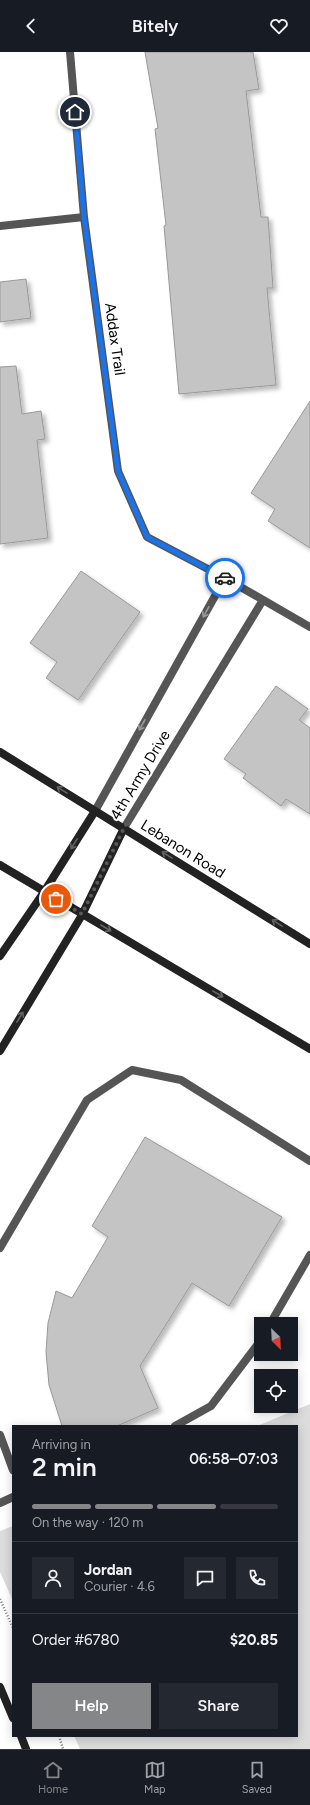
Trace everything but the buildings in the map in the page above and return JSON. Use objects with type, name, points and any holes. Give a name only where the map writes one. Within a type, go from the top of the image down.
[{"type":"main road","name":"Lebanon Road","points":[[0,752],[310,944]]},
{"type":"main road","name":"4th Army Drive","points":[[0,956],[44,892],[95,811]]},
{"type":"main road","name":"4th Army Drive","points":[[0,1051],[82,914],[124,828]]},
{"type":"main road","points":[[0,865],[310,1048]]},
{"type":"main road","points":[[0,1687],[12,1716]]},
{"type":"main road","points":[[21,1737],[26,1749]]},
{"type":"street","name":"Addax Trail","points":[[70,52],[84,217],[118,471],[147,537],[225,578],[310,628]]},
{"type":"street","points":[[0,226],[84,217]]},
{"type":"street","name":"4th Army Drive","points":[[95,811],[225,578]]},
{"type":"street","name":"4th Army Drive","points":[[124,828],[263,600]]},
{"type":"street","points":[[0,1248],[86,1100],[132,1070],[181,1080],[310,1161]]},
{"type":"street","points":[[274,1317],[310,1255]]},
{"type":"street","points":[[177,1425],[211,1406],[254,1349]]},
{"type":"street","points":[[0,1435],[12,1467]]},
{"type":"street","points":[[0,1503],[12,1497]]},
{"type":"path","points":[[0,1599],[12,1626]]},
{"type":"path","points":[[59,1737],[63,1749]]},
{"type":"shaded area","points":[[310,1404],[310,1749],[80,1749],[74,1737],[298,1737],[298,1425],[259,1425],[288,1413],[298,1413],[298,1409]]},
{"type":"shaded area","points":[[12,1526],[12,1599],[0,1572],[0,1531]]},
{"type":"way so far","points":[[56,899],[82,914],[124,828],[263,600],[225,578]]},
{"type":"route","points":[[75,112],[84,217],[118,471],[147,537],[225,578]]}]
